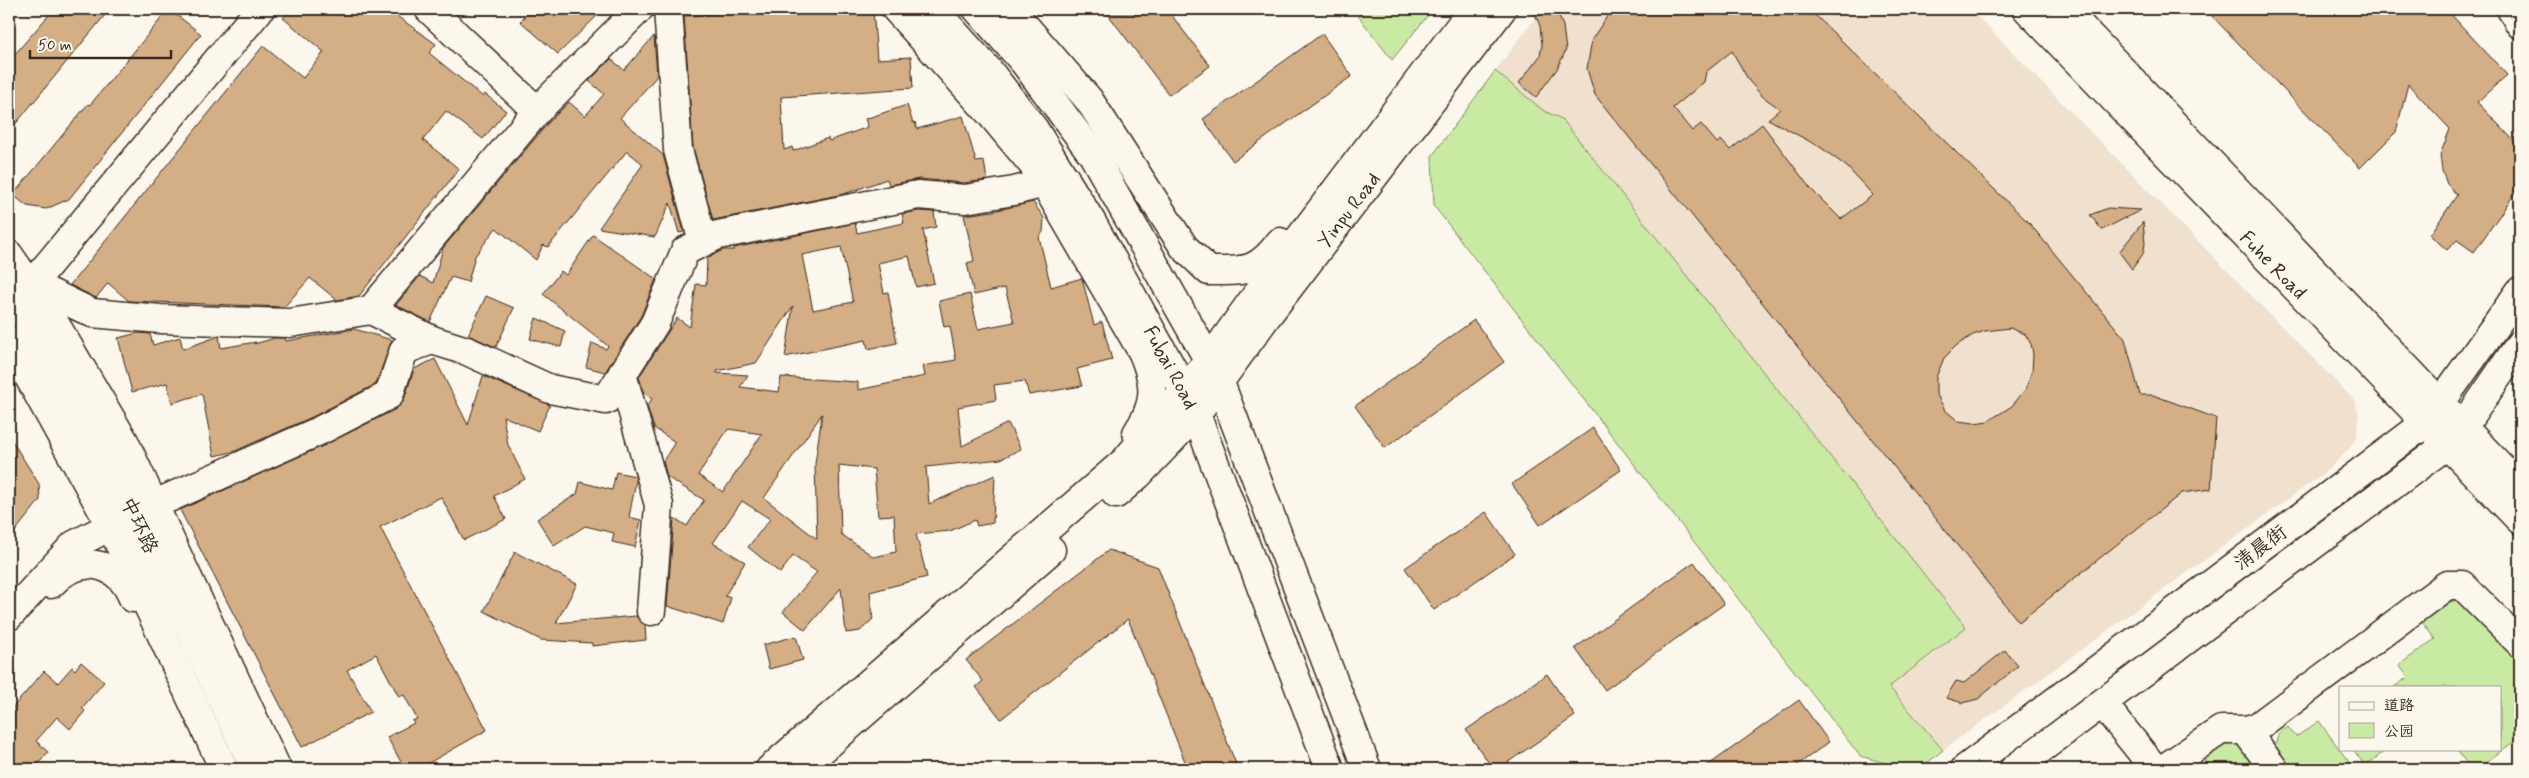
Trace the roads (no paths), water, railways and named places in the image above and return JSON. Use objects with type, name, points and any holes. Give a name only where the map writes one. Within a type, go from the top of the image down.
[{"type":"street","points":[[260,9],[19,292],[92,313],[160,318],[290,323],[372,310],[432,340],[466,351],[550,389],[606,400],[655,323],[685,251],[703,242],[718,235],[918,195],[965,200],[1054,180]]},
{"type":"street","points":[[429,9],[536,111]]},
{"type":"street","points":[[372,310],[536,111],[639,9]]},
{"type":"street","points":[[668,9],[678,150],[703,242]]},
{"type":"street","points":[[754,769],[1117,454],[1138,431],[1152,402],[1153,377],[1143,353],[1054,180],[1035,168],[989,112],[896,9]]},
{"type":"street","name":"Fubai Road","points":[[933,9],[988,71],[1034,129],[1054,180],[1190,403],[1330,769]]},
{"type":"street","name":"Fubai Road","points":[[977,9],[1024,62],[1093,155],[1214,372],[1367,769]]},
{"type":"street","points":[[1010,9],[1089,100],[1184,247],[1209,271],[1244,271],[1267,259],[1454,9]]},
{"type":"street","name":"Yinpu Road","points":[[1214,372],[1252,301],[1473,9]]},
{"type":"street","name":"Yinpu Road","points":[[1190,403],[1214,372],[1267,316],[1502,9]]},
{"type":"street","name":"Fuhe Road","points":[[2027,9],[2433,413]]},
{"type":"street","name":"Fuhe Road","points":[[2064,9],[2455,436],[2520,520]]},
{"type":"street","points":[[2511,9],[2520,24]]},
{"type":"street","name":"中环路","points":[[9,256],[19,292],[145,508],[255,769]]},
{"type":"street","name":"清晨街","points":[[1965,769],[2433,413],[2520,291]]},
{"type":"street","points":[[9,616],[74,545],[145,508],[320,431],[390,395],[404,350],[432,340]]},
{"type":"street","name":"中环路","points":[[9,341],[111,526],[224,769]]},
{"type":"street","name":"清晨街","points":[[2014,769],[2104,704],[2455,436],[2520,344]]},
{"type":"street","points":[[622,374],[659,505],[651,611]]},
{"type":"street","points":[[770,769],[1190,403]]},
{"type":"street","points":[[800,769],[1138,475],[1190,403]]},
{"type":"street","name":"Fuhe Road","points":[[2455,436],[2520,487]]},
{"type":"street","points":[[145,508],[277,769]]},
{"type":"street","points":[[9,629],[61,572],[89,563],[113,570],[130,592],[206,769]]},
{"type":"street","points":[[2162,769],[2220,730],[2245,730],[2257,727],[2448,585],[2462,586],[2520,644]]},
{"type":"street","points":[[2104,704],[2155,769]]},
{"type":"street","points":[[2245,730],[2274,769]]}]
